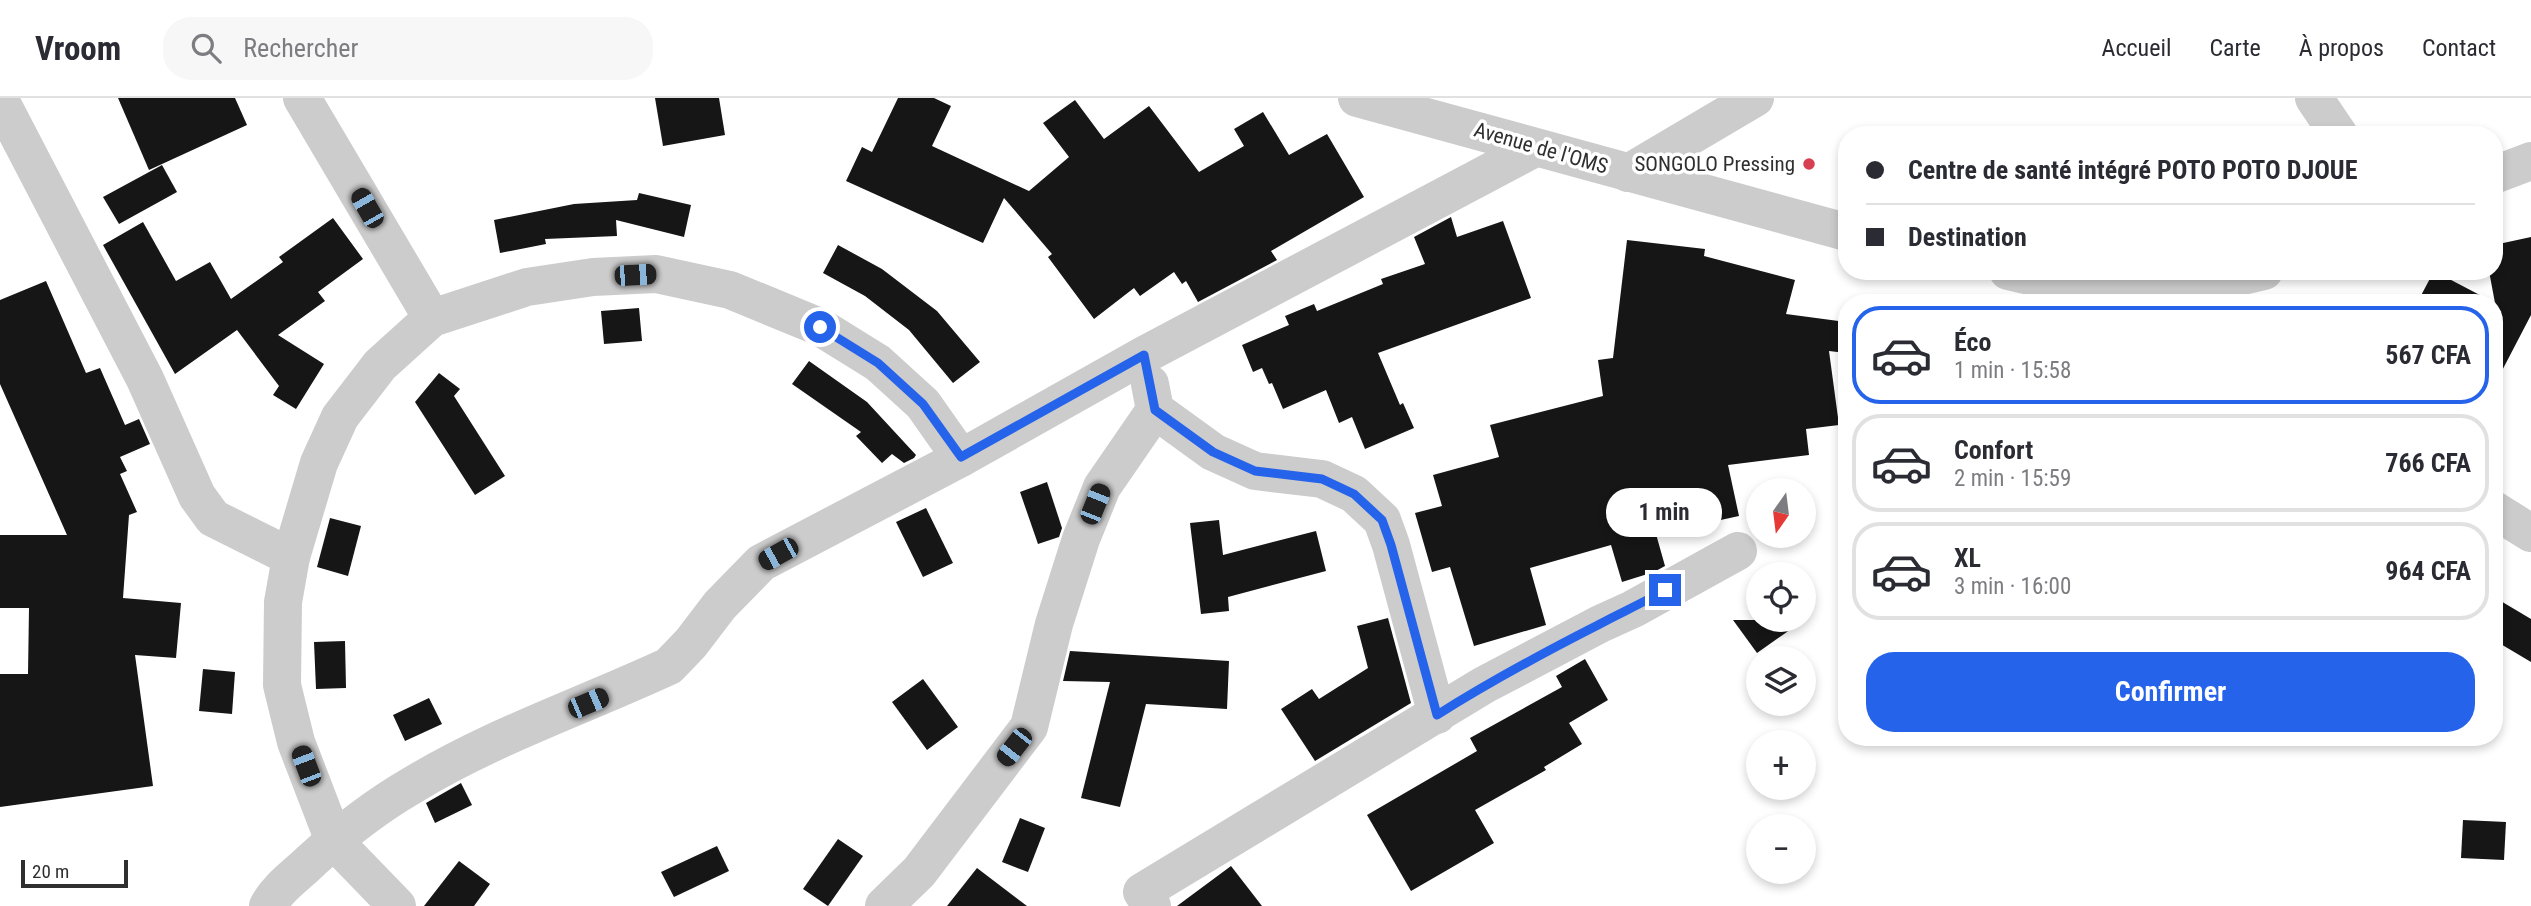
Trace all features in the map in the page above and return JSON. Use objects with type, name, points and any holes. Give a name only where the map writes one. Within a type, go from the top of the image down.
[{"type":"street","points":[[302,98],[432,318]]},
{"type":"street","name":"Avenue de l'OMS","points":[[1357,98],[1455,112],[1535,148],[1838,230]]},
{"type":"street","points":[[1628,173],[1755,98]]},
{"type":"street","points":[[2314,98],[2333,126]]},
{"type":"street","points":[[0,100],[145,379],[197,496],[213,518],[291,557]]},
{"type":"street","points":[[268,906],[274,894],[334,841],[358,821],[412,785],[480,749],[668,666],[691,643],[720,605],[761,563],[961,457],[1144,355],[1535,148]]},
{"type":"street","points":[[2503,172],[2531,161]]},
{"type":"street","points":[[397,906],[334,841],[296,742],[282,685],[283,602],[291,557],[319,463],[340,417],[380,365],[432,318],[527,287],[593,277],[656,274],[730,290],[820,327],[878,363],[923,404],[961,457]]},
{"type":"street","points":[[2044,280],[2101,294]]},
{"type":"street","points":[[2162,294],[2225,280]]},
{"type":"street","points":[[1144,355],[1155,410],[1213,452],[1255,471],[1322,479],[1354,494],[1382,520],[1437,715]]},
{"type":"street","points":[[884,906],[919,872],[1029,727],[1054,624],[1081,539],[1102,486],[1155,410]]},
{"type":"street","points":[[2503,516],[2531,533]]},
{"type":"street","points":[[1152,906],[1142,892],[1484,685],[1633,609],[1738,551]]},
{"type":"building","points":[[118,98],[235,98],[247,125],[149,170]]},
{"type":"building","points":[[655,98],[719,98],[725,135],[663,146]]},
{"type":"building","points":[[898,98],[934,98],[951,106],[932,146],[1029,191],[1069,157],[1043,123],[1075,100],[1104,139],[1149,106],[1199,172],[1244,146],[1234,129],[1263,112],[1289,155],[1327,134],[1364,197],[1271,251],[1277,260],[1198,302],[1186,281],[1182,284],[1174,272],[1140,296],[1134,288],[1094,319],[1048,257],[1052,254],[1004,198],[983,243],[846,181],[862,147],[872,152]]},
{"type":"building","points":[[162,165],[177,192],[119,224],[103,197]]},
{"type":"building","points":[[639,193],[691,205],[684,237],[616,220],[617,236],[545,239],[546,244],[500,253],[494,220],[574,204],[637,200]]},
{"type":"building","points":[[1451,217],[1457,237],[1503,221],[1531,298],[1378,353],[1400,405],[1403,403],[1414,428],[1365,449],[1352,417],[1339,423],[1326,390],[1283,409],[1262,368],[1253,372],[1242,345],[1289,325],[1285,316],[1314,304],[1317,311],[1383,284],[1381,279],[1425,264],[1414,237]]},
{"type":"building","points":[[333,218],[363,259],[318,292],[325,301],[278,335],[324,364],[296,409],[273,395],[279,386],[237,330],[175,374],[103,245],[143,222],[176,281],[210,262],[231,299],[283,262],[279,257]]},
{"type":"building","points":[[2531,237],[2531,315],[2503,369],[2503,294],[2493,294],[2491,280],[2503,280],[2503,243]]},
{"type":"building","points":[[1627,240],[1705,249],[1704,256],[1795,280],[1786,314],[1838,321],[1838,352],[1829,351],[1838,425],[1806,429],[1809,455],[1728,465],[1739,516],[1656,534],[1665,566],[1654,572],[1622,582],[1611,545],[1530,568],[1546,625],[1474,646],[1450,567],[1432,572],[1415,513],[1442,506],[1433,475],[1499,457],[1490,425],[1603,396],[1598,360],[1613,358]]},
{"type":"building","points":[[838,245],[882,269],[937,311],[980,362],[953,383],[909,330],[865,296],[823,273]]},
{"type":"building","points":[[2429,280],[2451,280],[2478,294],[2422,294]]},
{"type":"building","points":[[46,281],[86,373],[100,368],[125,425],[139,419],[150,444],[120,457],[127,471],[120,474],[137,512],[129,515],[123,598],[181,603],[176,658],[135,655],[153,786],[0,807],[0,674],[28,674],[29,608],[0,608],[0,535],[67,535],[0,384],[0,300]]},
{"type":"building","points":[[639,308],[642,341],[604,344],[601,311]]},
{"type":"building","points":[[809,361],[867,402],[916,455],[914,458],[904,463],[892,454],[882,463],[856,436],[861,432],[792,384]]},
{"type":"building","points":[[439,373],[460,389],[454,396],[505,476],[475,495],[415,402]]},
{"type":"building","points":[[1047,482],[1062,528],[1059,537],[1038,544],[1020,492]]},
{"type":"building","points":[[926,508],[953,563],[923,577],[896,522]]},
{"type":"building","points":[[330,518],[361,526],[348,576],[317,567]]},
{"type":"building","points":[[1219,520],[1223,555],[1316,531],[1326,571],[1228,597],[1229,611],[1201,614],[1190,523]]},
{"type":"building","points":[[2503,602],[2531,619],[2531,662],[2503,645]]},
{"type":"building","points":[[1388,618],[1411,703],[1315,761],[1281,709],[1312,689],[1319,699],[1368,668],[1357,626]]},
{"type":"building","points":[[1733,620],[1746,620],[1746,632],[1787,632],[1767,646],[1752,646]]},
{"type":"building","points":[[345,641],[346,688],[316,689],[314,642]]},
{"type":"building","points":[[1070,651],[1229,661],[1227,709],[1146,704],[1120,807],[1081,798],[1110,682],[1063,681]]},
{"type":"building","points":[[1585,659],[1608,700],[1569,723],[1582,744],[1544,767],[1546,770],[1475,810],[1494,843],[1411,891],[1367,815],[1477,751],[1470,738],[1562,687],[1556,676]]},
{"type":"building","points":[[203,669],[235,672],[232,714],[199,711]]},
{"type":"building","points":[[923,679],[958,727],[927,750],[892,702]]},
{"type":"building","points":[[429,698],[442,724],[405,741],[393,715]]},
{"type":"building","points":[[461,783],[472,805],[435,823],[426,803]]},
{"type":"building","points":[[1020,818],[1045,828],[1028,872],[1002,862]]},
{"type":"building","points":[[2463,820],[2506,822],[2504,860],[2461,858]]},
{"type":"building","points":[[838,839],[863,856],[828,906],[803,889]]},
{"type":"building","points":[[717,846],[729,871],[674,897],[661,872]]},
{"type":"building","points":[[459,861],[490,884],[474,906],[424,906]]},
{"type":"building","points":[[1231,866],[1262,906],[1177,906]]},
{"type":"building","points":[[977,868],[1027,906],[947,906]]},
{"type":"place","name":"SONGOLO Pressing","points":[[1809,164]]},
{"type":"route","points":[[820,327],[878,363],[923,404],[961,457],[1144,355],[1155,410],[1213,452],[1255,471],[1322,479],[1354,494],[1382,520],[1437,715],[1484,685],[1665,590]]}]
